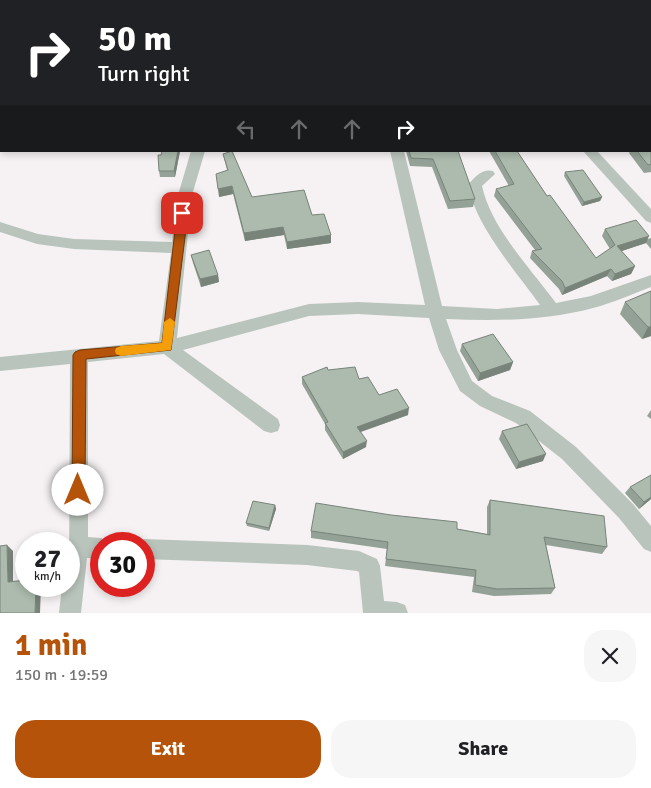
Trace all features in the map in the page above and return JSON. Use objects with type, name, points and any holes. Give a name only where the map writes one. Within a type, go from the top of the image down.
[{"type":"street","points":[[167,347],[185,195],[198,152]]},
{"type":"street","points":[[397,152],[434,312],[448,350],[466,386],[486,401],[523,417],[569,454],[626,511],[651,542]]},
{"type":"street","points":[[590,152],[651,218]]},
{"type":"street","points":[[488,174],[476,185],[475,194],[488,219],[552,310]]},
{"type":"street","points":[[0,227],[36,239],[74,244],[178,248]]},
{"type":"street","points":[[0,364],[167,347],[309,310],[358,308],[497,314],[552,310],[593,302],[651,281]]},
{"type":"street","points":[[167,347],[271,425]]},
{"type":"street","points":[[78,532],[80,355]]},
{"type":"street","points":[[155,549],[307,555],[359,561],[369,566],[374,612],[397,613]]},
{"type":"street","points":[[70,613],[72,597]]},
{"type":"building","points":[[162,152],[178,152],[174,171],[159,171],[158,155],[161,155]]},
{"type":"building","points":[[232,152],[252,197],[304,190],[312,215],[324,214],[331,235],[287,242],[283,227],[244,233],[232,186],[218,189],[216,174],[228,170],[223,154]]},
{"type":"building","points":[[409,152],[458,152],[475,199],[450,201],[433,159],[411,158]]},
{"type":"building","points":[[496,152],[518,152],[547,196],[550,195],[596,258],[615,245],[605,229],[636,220],[649,236],[617,246],[635,266],[615,274],[611,269],[565,288],[562,281],[532,251],[542,249],[496,189],[514,184]]},
{"type":"building","points":[[638,152],[651,152],[651,164],[648,165]]},
{"type":"building","points":[[583,170],[602,197],[584,202],[565,172]]},
{"type":"building","points":[[209,250],[218,275],[200,279],[191,255]]},
{"type":"building","points":[[651,291],[651,327],[648,327],[625,302]]},
{"type":"building","points":[[493,334],[513,362],[480,373],[462,344]]},
{"type":"building","points":[[327,367],[328,370],[355,367],[359,379],[368,377],[379,395],[397,389],[409,408],[357,427],[367,441],[343,452],[325,423],[328,422],[302,377]]},
{"type":"building","points":[[527,424],[546,454],[519,462],[502,431]]},
{"type":"building","points":[[651,475],[651,497],[644,502],[630,487]]},
{"type":"building","points":[[490,500],[604,516],[607,547],[544,537],[555,588],[497,589],[475,585],[476,570],[386,559],[388,542],[311,531],[316,503],[391,515],[457,522],[457,529],[490,535]]},
{"type":"building","points":[[253,501],[275,505],[269,528],[246,523]]},
{"type":"building","points":[[7,545],[8,582],[15,581],[15,597],[36,597],[35,613],[0,613],[0,546]]},
{"type":"slow traffic","points":[[121,351],[167,347],[170,322]]},
{"type":"route","points":[[78,490],[80,355],[167,347],[182,213]]}]
